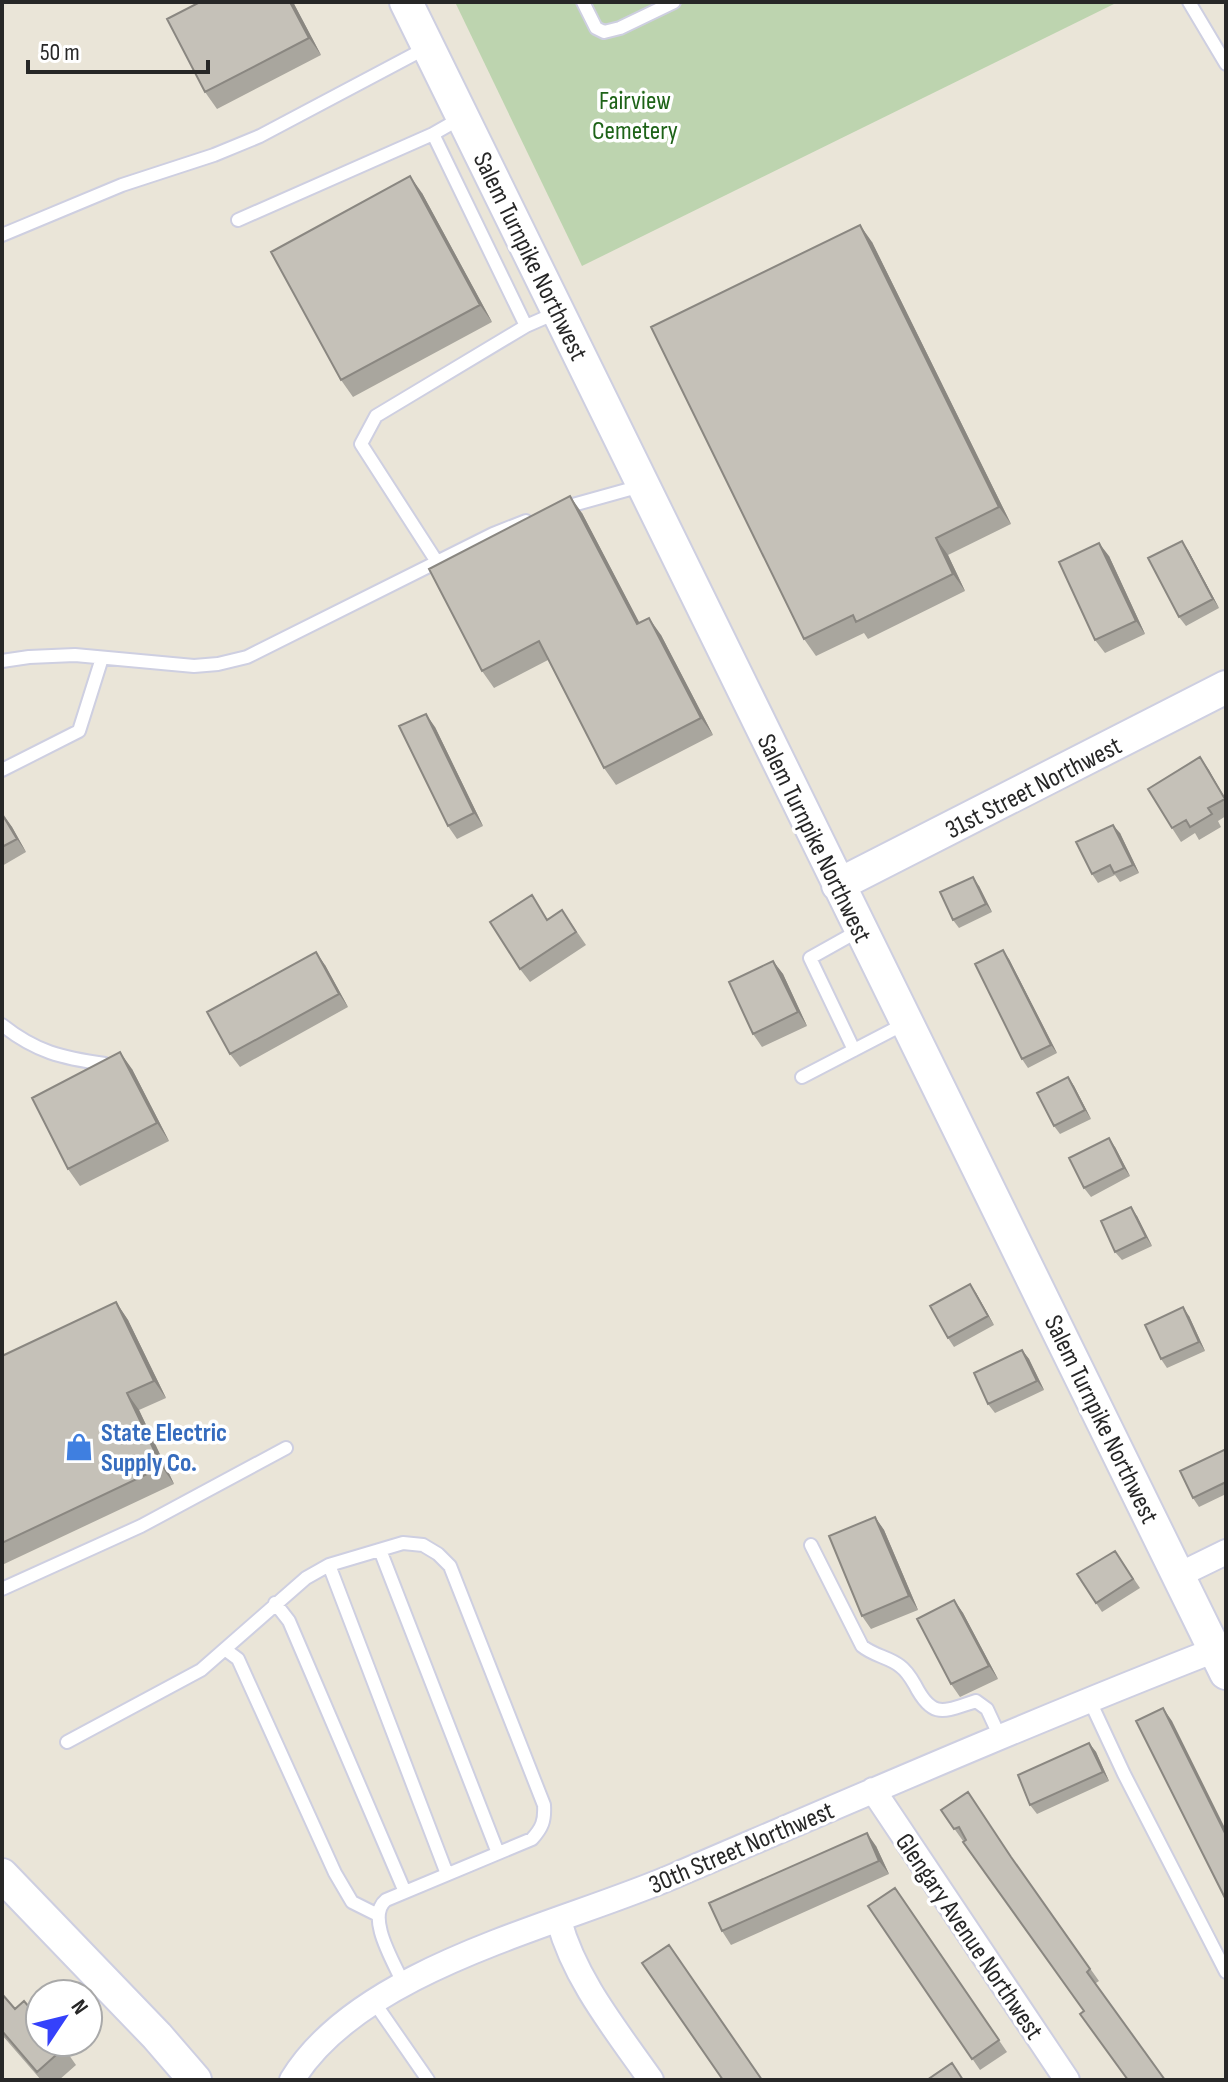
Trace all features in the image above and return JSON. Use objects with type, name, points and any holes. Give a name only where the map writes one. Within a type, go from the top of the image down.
[{"type":"street","name":"Salem Turnpike Northwest","points":[[406,2],[1220,1662]]},
{"type":"street","name":"31st Street Northwest","points":[[838,885],[1226,687]]},
{"type":"street","points":[[1179,1575],[1226,1552]]},
{"type":"street","name":"30th Street Northwest","points":[[292,2080],[327,2036],[374,2002],[448,1962],[664,1881],[1089,1699],[1220,1662]]},
{"type":"street","name":"Glengary Avenue Northwest","points":[[873,1790],[1067,2080]]},
{"type":"street","points":[[2,1875],[157,2036],[195,2080]]},
{"type":"street","points":[[559,1921],[567,1949],[580,1975],[651,2080]]},
{"type":"lane","points":[[583,2],[596,28],[604,32],[620,28],[674,2]]},
{"type":"lane","points":[[1189,2],[1226,64]]},
{"type":"lane","points":[[2,235],[122,185],[214,155],[260,136],[428,46]]},
{"type":"lane","points":[[238,220],[433,134],[463,117]]},
{"type":"lane","points":[[433,134],[526,326]]},
{"type":"lane","points":[[437,562],[361,444],[376,416],[526,326],[558,312]]},
{"type":"lane","points":[[2,661],[75,655],[194,666],[247,657],[493,534],[548,513],[644,485]]},
{"type":"lane","points":[[2,770],[79,731],[102,658]]},
{"type":"lane","points":[[854,1050],[810,958],[860,930]]},
{"type":"lane","points":[[802,1077],[906,1023]]},
{"type":"lane","points":[[2,1025],[23,1041],[47,1053],[105,1064]]},
{"type":"lane","points":[[2,1589],[141,1526],[286,1448]]},
{"type":"lane","points":[[67,1742],[201,1670],[275,1603],[306,1578],[329,1565],[403,1543],[423,1545],[438,1554],[450,1566],[539,1791],[545,1819],[532,1839],[379,1905],[376,1914],[404,1985]]},
{"type":"lane","points":[[811,1545],[862,1646],[873,1655],[898,1663],[908,1673],[924,1703],[934,1709],[947,1710],[976,1701],[987,1709],[1000,1737]]},
{"type":"lane","points":[[380,1550],[498,1853]]},
{"type":"lane","points":[[329,1565],[447,1874]]},
{"type":"lane","points":[[275,1603],[289,1621],[405,1892]]},
{"type":"lane","points":[[226,1650],[238,1659],[335,1873],[352,1902],[376,1914]]},
{"type":"lane","points":[[1089,1699],[1226,1972]]},
{"type":"lane","points":[[374,2002],[428,2080]]},
{"type":"green space","name":"Fairview Cemetery","points":[[455,2],[1118,2],[582,266]]},
{"type":"building","points":[[200,2],[290,2],[309,38],[205,92],[167,19]]},
{"type":"building","points":[[410,176],[480,305],[341,380],[271,252]]},
{"type":"building","points":[[860,225],[999,507],[936,538],[953,574],[856,622],[853,615],[804,639],[651,327]]},
{"type":"building","points":[[570,496],[637,624],[649,618],[701,718],[604,768],[539,641],[482,671],[429,569]]},
{"type":"building","points":[[1182,541],[1213,599],[1179,617],[1148,558]]},
{"type":"building","points":[[1099,543],[1136,621],[1095,640],[1059,562]]},
{"type":"building","points":[[426,714],[474,813],[448,826],[399,726]]},
{"type":"building","points":[[1200,757],[1225,799],[1208,808],[1212,814],[1190,827],[1186,820],[1172,828],[1148,789]]},
{"type":"building","points":[[2,814],[17,839],[2,847]]},
{"type":"building","points":[[1113,825],[1133,865],[1114,873],[1110,865],[1092,874],[1076,842]]},
{"type":"building","points":[[973,877],[986,904],[953,920],[940,892]]},
{"type":"building","points":[[532,895],[547,920],[562,910],[576,932],[520,969],[490,922]]},
{"type":"building","points":[[1003,950],[1051,1045],[1022,1059],[975,964]]},
{"type":"building","points":[[316,952],[339,994],[230,1054],[207,1012]]},
{"type":"building","points":[[773,961],[798,1012],[753,1034],[729,982]]},
{"type":"building","points":[[120,1052],[157,1123],[68,1169],[32,1098]]},
{"type":"building","points":[[1068,1077],[1085,1110],[1054,1126],[1037,1093]]},
{"type":"building","points":[[1109,1138],[1124,1168],[1084,1188],[1069,1158]]},
{"type":"building","points":[[1131,1207],[1146,1237],[1115,1252],[1101,1221]]},
{"type":"building","points":[[970,1284],[988,1316],[948,1338],[930,1306]]},
{"type":"building","name":"State Electric Supply Co.","points":[[116,1302],[154,1381],[127,1393],[162,1467],[2,1543],[2,1356]]},
{"type":"building","points":[[1183,1307],[1199,1342],[1161,1359],[1145,1325]]},
{"type":"building","points":[[1022,1350],[1037,1381],[988,1404],[974,1373]]},
{"type":"building","points":[[1226,1449],[1226,1482],[1193,1498],[1180,1471]]},
{"type":"building","points":[[875,1517],[909,1596],[862,1616],[829,1536]]},
{"type":"building","points":[[1115,1551],[1133,1579],[1096,1603],[1077,1574]]},
{"type":"building","points":[[954,1600],[989,1666],[951,1684],[917,1619]]},
{"type":"building","points":[[1163,1708],[1226,1835],[1226,1900],[1136,1721]]},
{"type":"building","points":[[1089,1743],[1103,1772],[1030,1805],[1018,1775]]},
{"type":"building","points":[[968,1792],[1090,1969],[1087,1972],[1165,2080],[1128,2080],[1080,2014],[1084,2011],[963,1842],[966,1840],[959,1827],[954,1829],[941,1810]]},
{"type":"building","points":[[867,1833],[879,1861],[722,1931],[709,1903]]},
{"type":"building","points":[[895,1888],[999,2040],[972,2059],[868,1906]]},
{"type":"building","points":[[669,1945],[762,2080],[723,2080],[642,1963]]},
{"type":"building","points":[[2,1994],[15,2009],[24,2001],[24,2057],[2,2031]]},
{"type":"building","points":[[25,2058],[53,2058],[37,2072]]},
{"type":"building","points":[[952,2063],[963,2080],[927,2080]]},
{"type":"place","name":"State Electric Supply Co.","points":[[79,1447]]}]
